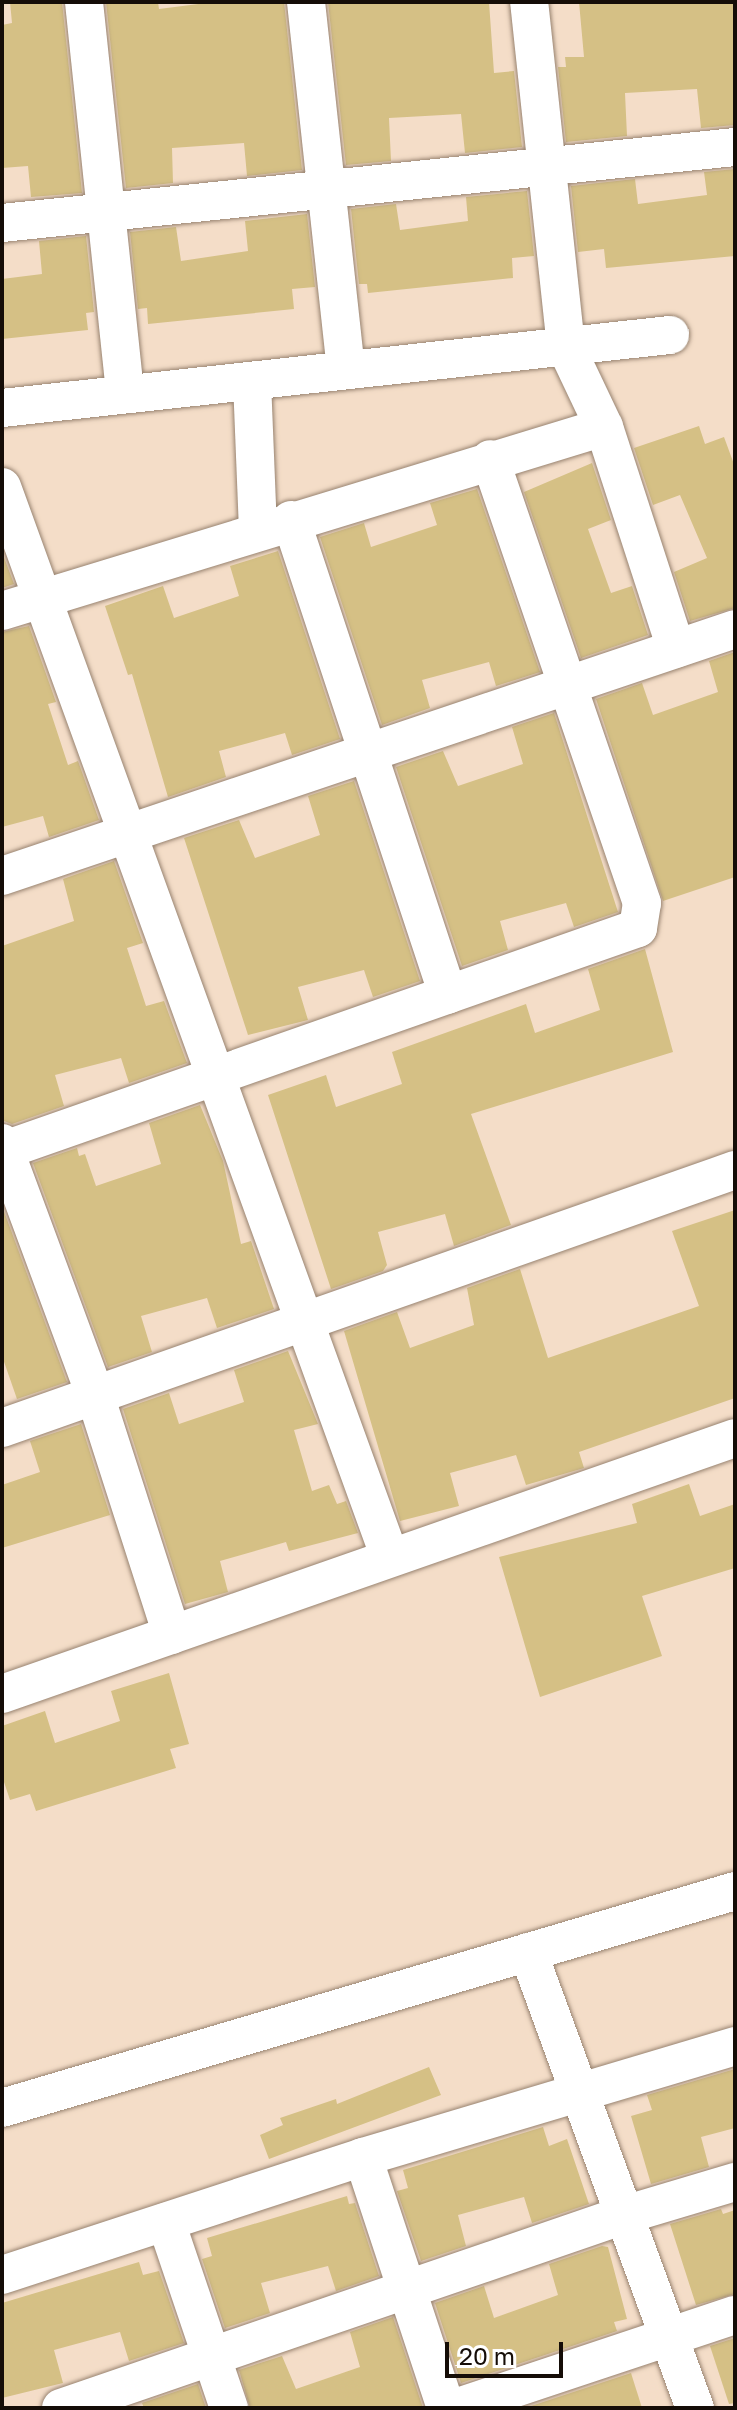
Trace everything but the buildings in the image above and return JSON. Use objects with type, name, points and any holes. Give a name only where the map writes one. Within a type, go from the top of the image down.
[{"type":"street","points":[[84,2],[125,394]]},
{"type":"street","points":[[306,2],[330,186],[346,368]]},
{"type":"street","points":[[529,2],[566,347],[604,427],[676,649]]},
{"type":"street","points":[[2,223],[330,186],[547,168],[735,147]]},
{"type":"street","points":[[2,408],[670,335]]},
{"type":"street","points":[[252,381],[275,525],[370,751],[448,995]]},
{"type":"street","points":[[2,611],[490,459],[604,427]]},
{"type":"street","points":[[172,1635],[94,1392],[3,1148],[638,928],[642,903],[490,459]]},
{"type":"street","points":[[2,487],[389,1555]]},
{"type":"street","points":[[2,876],[735,629]]},
{"type":"street","points":[[2,1428],[94,1392],[735,1170]]},
{"type":"street","points":[[2,1694],[389,1555],[735,1438]]},
{"type":"street","points":[[2,2108],[735,1891]]},
{"type":"street","points":[[528,1952],[695,2408]]},
{"type":"street","points":[[2,2275],[363,2157],[735,2046]]},
{"type":"street","points":[[363,2157],[410,2289],[446,2408]]},
{"type":"street","points":[[61,2408],[624,2215],[735,2182]]},
{"type":"street","points":[[166,2222],[229,2408]]},
{"type":"street","points":[[455,2408],[735,2315]]}]
